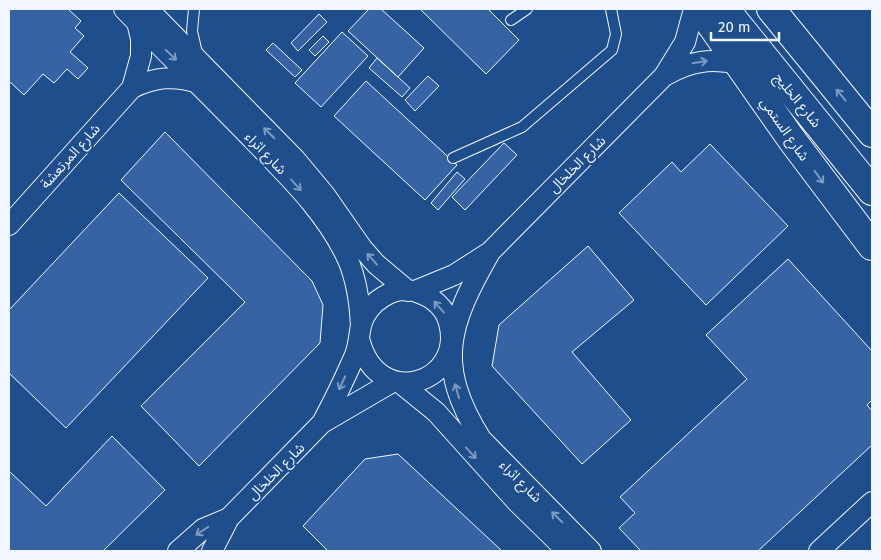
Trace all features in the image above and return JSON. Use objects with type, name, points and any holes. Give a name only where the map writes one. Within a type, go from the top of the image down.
[{"type":"main road","name":"شارع الستمي","points":[[700,9],[792,140],[872,246]]},
{"type":"main road","name":"شارع الخليج","points":[[725,9],[872,192]]},
{"type":"main road","points":[[778,15],[872,133]]},
{"type":"street","name":"شارع الخلخال","points":[[412,291],[454,275],[490,252],[664,76],[685,42],[694,9]]},
{"type":"street","name":"شارع اثراء","points":[[136,13],[311,176],[349,232],[376,264],[412,291]]},
{"type":"street","name":"شارع المرتعشة","points":[[132,88],[141,56],[141,39],[136,13]]},
{"type":"street","name":"شارع الخلخال","points":[[664,76],[681,66],[700,61],[720,60],[739,64]]},
{"type":"street","name":"شارع اثراء","points":[[201,74],[322,216],[348,260],[356,282],[360,304],[360,334]]},
{"type":"street","name":"شارع المرتعشة","points":[[9,225],[132,88],[147,81],[165,77],[182,78],[201,74]]},
{"type":"street","name":"شارع الخلخال","points":[[451,344],[467,297],[490,252]]},
{"type":"street","points":[[412,291],[428,296],[443,311],[451,330],[451,344],[446,358],[438,369],[427,378],[413,382],[396,382],[381,376],[371,367],[364,355],[360,334],[365,314],[383,296],[412,291]]},
{"type":"street","name":"شارع الخلخال","points":[[322,424],[360,334]]},
{"type":"street","name":"شارع اثراء","points":[[451,344],[452,370],[458,394],[467,418],[481,439],[591,551]]},
{"type":"street","name":"شارع اثراء","points":[[396,382],[436,412],[517,502],[567,551]]},
{"type":"street","name":"شارع الخلخال","points":[[212,551],[229,518],[322,424],[396,382]]},
{"type":"street","points":[[819,551],[872,502]]},
{"type":"street","name":"شارع الخلخال","points":[[178,551],[204,529],[229,518]]},
{"type":"lane","points":[[194,9],[192,31],[201,74]]},
{"type":"lane","points":[[511,20],[527,9]]},
{"type":"lane","points":[[453,158],[522,127],[612,50],[616,34],[610,9]]},
{"type":"building","points":[[9,9],[68,9],[81,21],[75,28],[84,36],[70,52],[88,68],[78,79],[67,69],[54,83],[43,74],[24,95],[9,81]]},
{"type":"building","points":[[369,9],[381,9],[424,48],[398,77],[348,31]]},
{"type":"building","points":[[488,9],[519,40],[486,74],[421,10]]},
{"type":"building","points":[[319,14],[327,22],[298,51],[291,43]]},
{"type":"building","points":[[342,32],[368,56],[321,107],[295,83]]},
{"type":"building","points":[[323,36],[329,42],[315,56],[309,50]]},
{"type":"building","points":[[273,43],[302,70],[295,77],[266,50]]},
{"type":"building","points":[[377,58],[410,88],[402,97],[369,68]]},
{"type":"building","points":[[428,76],[439,86],[415,111],[405,100]]},
{"type":"building","points":[[366,81],[457,165],[425,200],[334,116]]},
{"type":"building","points":[[165,132],[312,281],[323,305],[320,343],[199,466],[141,406],[245,302],[121,180]]},
{"type":"building","points":[[504,143],[517,155],[465,210],[452,197]]},
{"type":"building","points":[[710,144],[788,226],[706,305],[619,213],[672,162],[681,172]]},
{"type":"building","points":[[457,172],[465,179],[438,210],[431,203]]},
{"type":"building","points":[[119,193],[208,278],[66,428],[9,373],[9,310]]},
{"type":"building","points":[[588,246],[634,300],[572,352],[631,420],[582,464],[492,366],[499,325]]},
{"type":"building","points":[[788,259],[872,351],[872,400],[867,405],[872,411],[872,445],[758,551],[641,551],[619,528],[635,513],[620,497],[747,379],[706,335]]},
{"type":"building","points":[[112,436],[165,490],[103,551],[9,551],[9,471],[46,506]]},
{"type":"building","points":[[398,454],[502,551],[328,551],[303,526],[365,459]]}]
